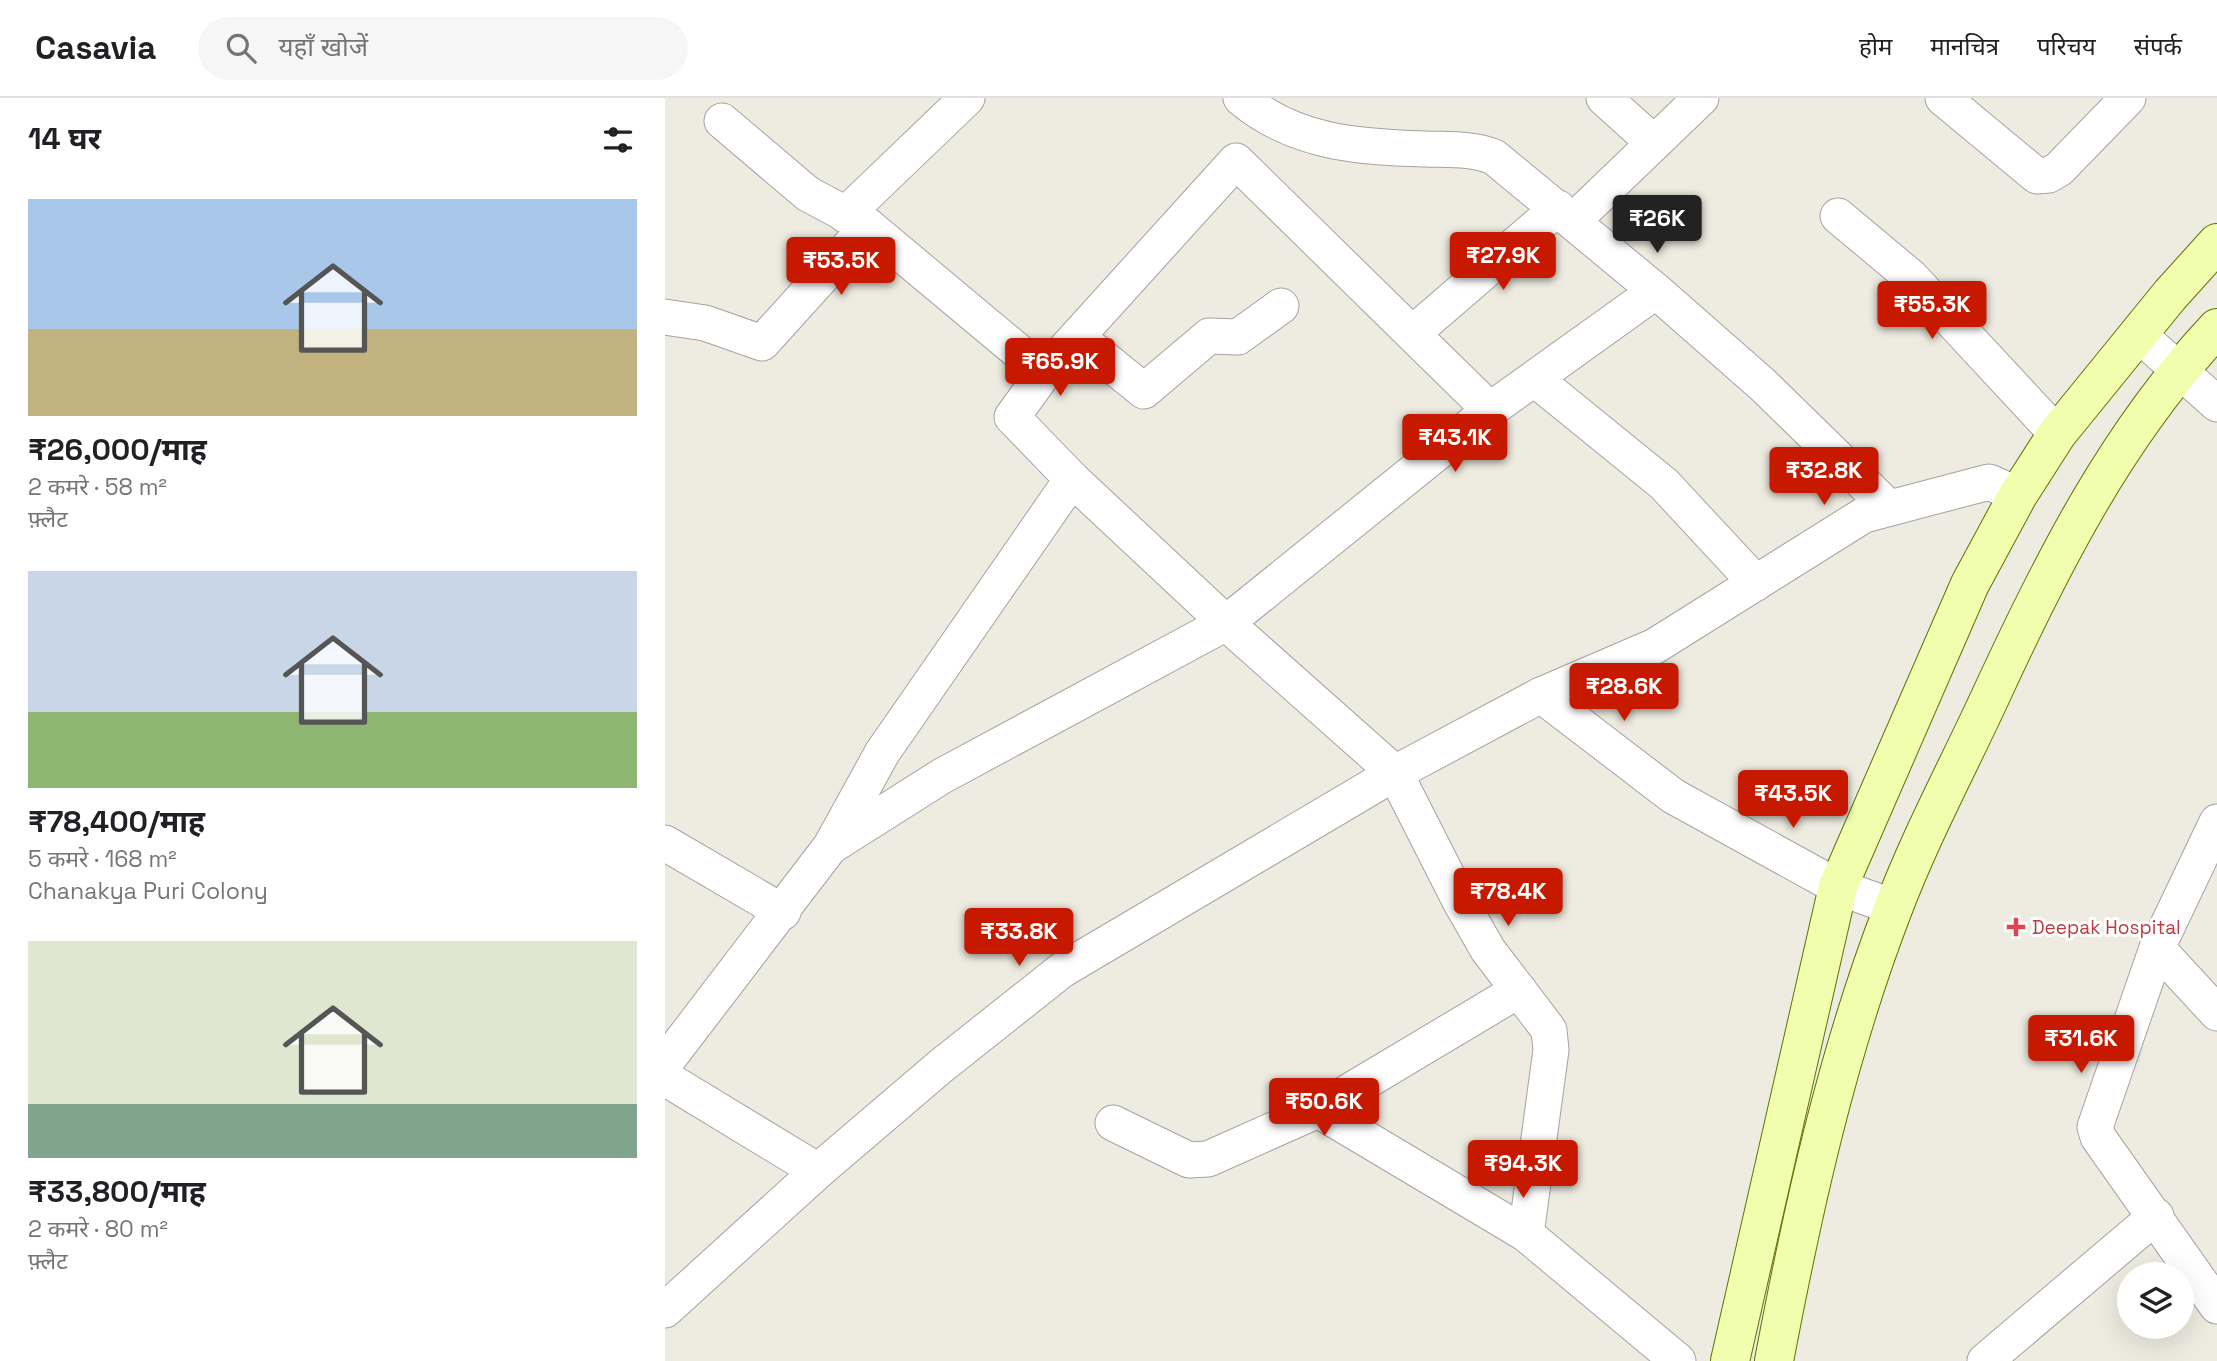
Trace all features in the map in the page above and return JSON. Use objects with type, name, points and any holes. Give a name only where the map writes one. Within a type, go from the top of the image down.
[{"type":"main road","points":[[1730,1361],[1838,887],[1970,584],[2018,495],[2057,434],[2138,334],[2217,243]]},
{"type":"main road","points":[[1774,1361],[1842,1057],[1893,907],[2039,592],[2102,479],[2179,368],[2217,328]]},
{"type":"street","points":[[665,317],[680,317],[705,323],[762,342],[856,221],[967,98]]},
{"type":"street","points":[[1241,98],[1265,118],[1332,142],[1357,147],[1484,153],[1494,157],[1656,291],[1763,385],[1889,509]]},
{"type":"street","points":[[1604,98],[1654,143]]},
{"type":"street","points":[[1413,333],[1654,143],[1701,98]]},
{"type":"street","points":[[1943,98],[2038,176],[2049,175],[2059,169],[2128,98]]},
{"type":"street","points":[[722,121],[808,194],[856,221],[1044,373]]},
{"type":"street","points":[[1490,410],[1236,161],[1044,373],[1012,417],[1072,479],[1226,623],[1395,773],[1459,901],[1488,950],[1549,1030],[1552,1050],[1527,1234]]},
{"type":"street","points":[[1838,216],[1911,277],[2057,434]]},
{"type":"street","points":[[830,847],[941,776],[1226,623],[1490,410],[1536,380],[1656,291]]},
{"type":"street","points":[[1077,337],[1145,391],[1209,335],[1238,337],[1281,306]]},
{"type":"street","points":[[2138,334],[2217,404]]},
{"type":"street","points":[[1536,380],[1664,484],[1756,583]]},
{"type":"street","points":[[665,1063],[783,912],[830,847],[882,753],[1072,479]]},
{"type":"street","points":[[666,1308],[817,1171],[940,1066],[1062,970],[1395,773],[1541,695],[1654,646],[1864,515],[1989,482],[2018,495]]},
{"type":"street","points":[[1541,695],[1673,796],[1838,887],[1893,907]]},
{"type":"street","points":[[2217,822],[2157,948],[2095,1126],[2098,1137],[2217,1306]]},
{"type":"street","points":[[665,843],[783,912]]},
{"type":"street","points":[[2157,948],[2217,1013]]},
{"type":"street","points":[[1113,1123],[1189,1160],[1208,1159],[1318,1110],[1519,990]]},
{"type":"street","points":[[665,1078],[817,1171]]},
{"type":"street","points":[[1318,1110],[1527,1234],[1678,1361]]},
{"type":"street","points":[[1985,1361],[2156,1216]]},
{"type":"place","name":"Deepak Hospital","points":[[2016,927]]}]
